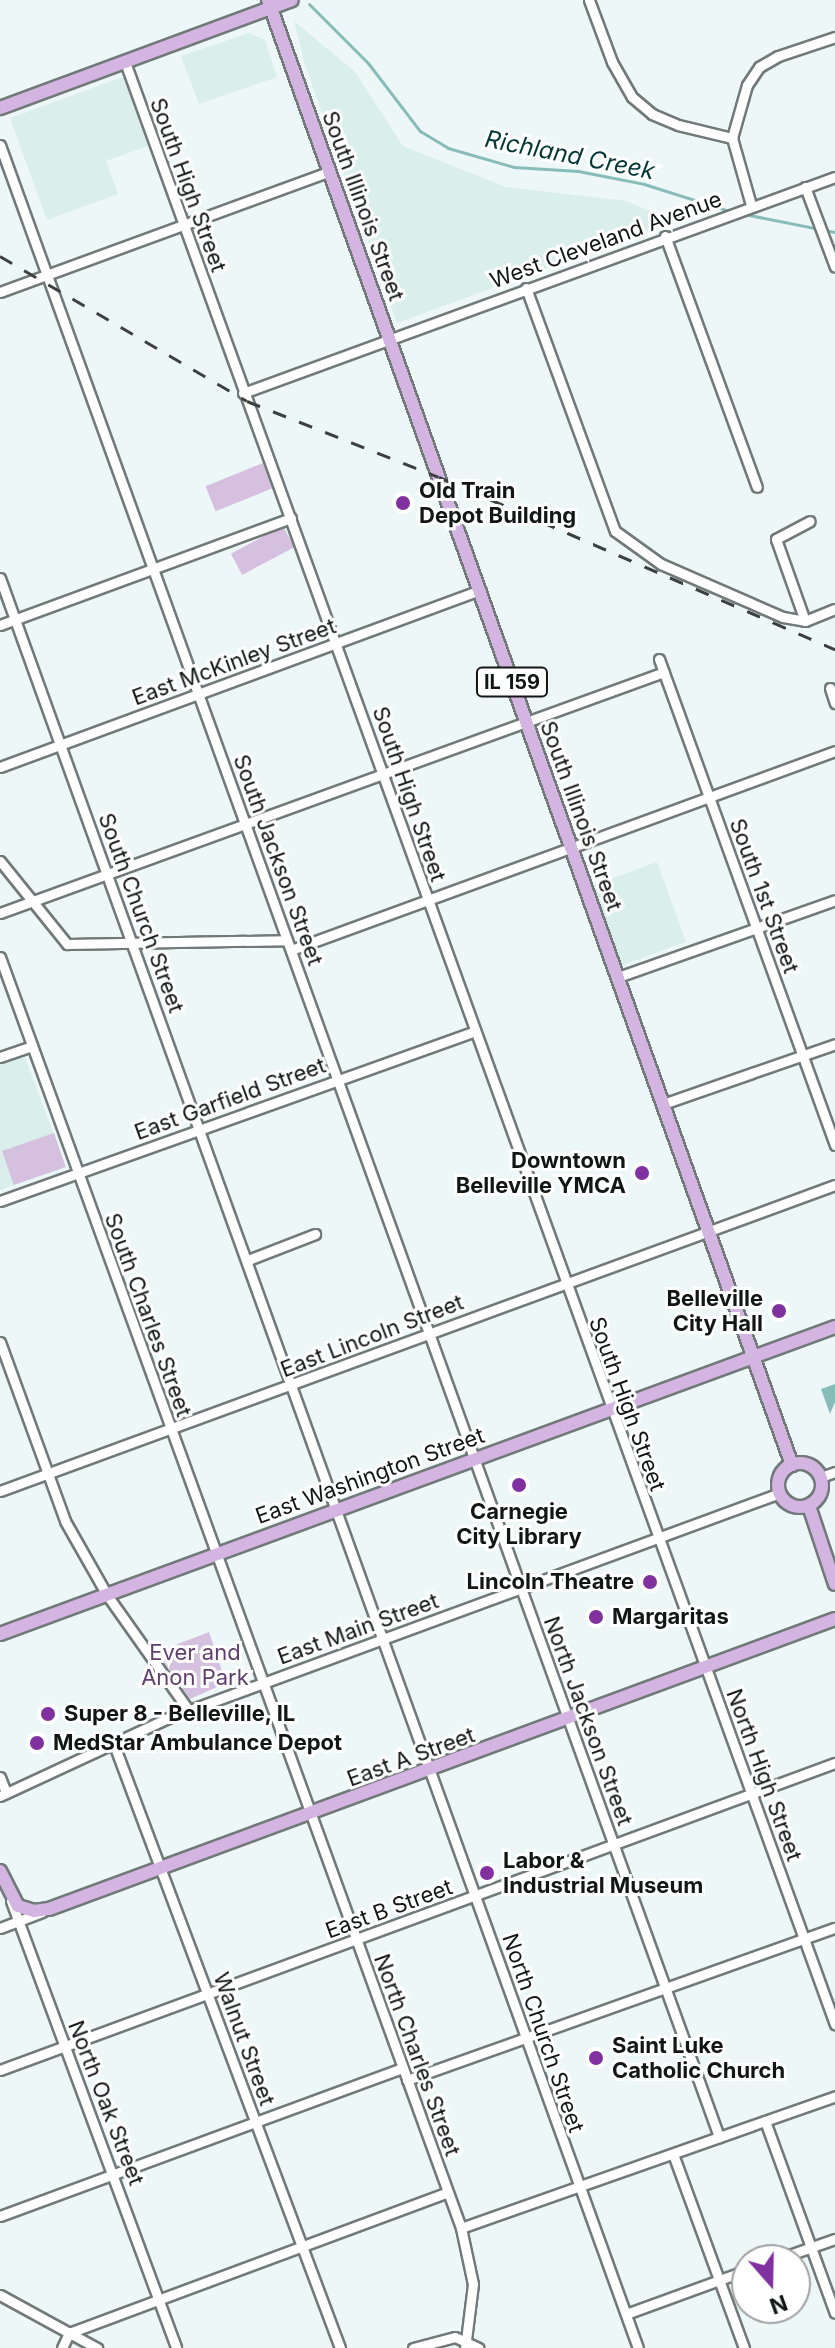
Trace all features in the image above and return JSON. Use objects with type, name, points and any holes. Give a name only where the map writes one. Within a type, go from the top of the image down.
[{"type":"main road","points":[[0,108],[270,4],[292,0]]},
{"type":"main road","name":"South Illinois Street","points":[[270,4],[792,1465]]},
{"type":"main road","name":"East Washington Street","points":[[0,1634],[835,1327]]},
{"type":"main road","points":[[807,1464],[821,1477],[820,1495],[809,1506],[793,1506],[780,1493],[781,1475],[792,1465],[807,1464]]},
{"type":"main road","points":[[809,1506],[835,1584]]},
{"type":"main road","name":"East A Street","points":[[49,1909],[310,1816],[835,1619]]},
{"type":"main road","name":"North Oak Street","points":[[0,1871],[6,1888]]},
{"type":"main road","points":[[6,1888],[24,1909],[49,1909]]},
{"type":"street","points":[[589,0],[612,62],[632,97],[652,114],[678,125],[732,138]]},
{"type":"street","points":[[750,206],[732,138],[747,85],[759,67],[835,37]]},
{"type":"street","name":"South High Street","points":[[125,62],[243,393],[385,771],[426,900],[658,1538]]},
{"type":"street","name":"South Jackson Street","points":[[0,145],[521,1589]]},
{"type":"street","points":[[0,292],[330,171]]},
{"type":"street","name":"West Cleveland Avenue","points":[[243,393],[665,236],[835,177]]},
{"type":"street","points":[[805,187],[835,267]]},
{"type":"street","points":[[665,236],[757,487]]},
{"type":"street","points":[[526,288],[615,531],[689,578],[783,617],[805,621],[835,609]]},
{"type":"street","points":[[0,625],[291,518]]},
{"type":"street","points":[[805,621],[776,539],[810,521]]},
{"type":"street","name":"South Church Street","points":[[0,578],[386,1638]]},
{"type":"street","name":"East McKinley Street","points":[[0,767],[480,590]]},
{"type":"street","name":"South 1st Street","points":[[659,659],[835,1145]]},
{"type":"street","points":[[0,913],[664,672]]},
{"type":"street","points":[[830,688],[835,703]]},
{"type":"street","points":[[0,861],[67,944],[289,945],[426,900],[835,751]]},
{"type":"street","points":[[618,977],[835,900]]},
{"type":"street","name":"South Charles Street","points":[[0,957],[262,1684]]},
{"type":"street","name":"East Garfield Street","points":[[0,1201],[473,1032]]},
{"type":"street","points":[[663,1104],[835,1044]]},
{"type":"street","points":[[0,1057],[32,1046]]},
{"type":"street","name":"East Lincoln Street","points":[[0,1491],[48,1476],[428,1332],[835,1185]]},
{"type":"street","points":[[248,1260],[315,1234]]},
{"type":"street","points":[[0,1342],[65,1521],[107,1595],[189,1711]]},
{"type":"street","points":[[821,1477],[835,1472]]},
{"type":"street","name":"East Main Street","points":[[3,1794],[113,1742],[189,1711],[780,1493]]},
{"type":"street","name":"North High Street","points":[[658,1538],[835,2024]]},
{"type":"street","name":"North Jackson Street","points":[[521,1589],[719,2137]]},
{"type":"street","name":"North Church Street","points":[[386,1638],[578,2188],[638,2348]]},
{"type":"street","name":"North Charles Street","points":[[262,1684],[461,2228],[473,2284],[466,2344]]},
{"type":"street","name":"Walnut Street","points":[[113,1742],[340,2348]]},
{"type":"street","name":"East B Street","points":[[0,2070],[835,1763]]},
{"type":"street","points":[[0,1777],[3,1794]]},
{"type":"street","name":"North Oak Street","points":[[6,1888],[62,2048],[176,2348]]},
{"type":"street","name":"East A Street","points":[[0,1928],[49,1909]]},
{"type":"street","points":[[407,2080],[835,1928]]},
{"type":"street","points":[[0,2216],[402,2068]]},
{"type":"street","points":[[461,2228],[835,2096]]},
{"type":"street","points":[[765,2121],[810,2244]]},
{"type":"street","points":[[673,2154],[744,2348]]},
{"type":"street","points":[[62,2348],[69,2333],[448,2192]]},
{"type":"street","points":[[835,2239],[811,2247],[835,2313]]},
{"type":"street","points":[[626,2314],[731,2276]]},
{"type":"street","points":[[0,2295],[97,2348]]},
{"type":"street","points":[[413,2348],[441,2339],[479,2348]]},
{"type":"shaded area","points":[[294,21],[355,72],[403,146],[506,187],[626,201],[675,221],[397,323],[305,65]]},
{"type":"shaded area","points":[[249,33],[265,40],[277,77],[199,104],[181,56]]},
{"type":"shaded area","points":[[123,77],[148,146],[106,161],[118,194],[47,220],[10,118]]},
{"type":"shaded area","points":[[657,862],[686,942],[622,965],[593,885]]},
{"type":"shaded area","points":[[25,1057],[66,1167],[0,1190],[0,1065]]},
{"type":"green space","points":[[263,463],[273,488],[216,511],[206,486]]},
{"type":"green space","points":[[283,526],[294,547],[242,575],[231,554]]},
{"type":"green space","points":[[54,1133],[66,1167],[14,1185],[2,1151]]},
{"type":"green space","name":"Ever and Anon Park","points":[[209,1632],[226,1683],[190,1699],[157,1652]]},
{"type":"water","points":[[835,1384],[835,1402],[830,1414],[821,1389]]},
{"type":"waterway","name":"Richland Creek","points":[[309,4],[368,63],[420,131],[448,148],[514,167],[578,171],[644,184],[729,211]]},
{"type":"waterway","name":"Richland Creek","points":[[744,214],[835,232]]},
{"type":"railway","points":[[0,256],[247,401],[439,477],[835,649]]},
{"type":"place","name":"Old Train Depot Building","points":[[403,503]]},
{"type":"place","name":"Downtown Belleville YMCA","points":[[642,1173]]},
{"type":"place","name":"Belleville City Hall","points":[[779,1311]]},
{"type":"place","name":"Carnegie City Library","points":[[519,1485]]},
{"type":"place","name":"Lincoln Theatre","points":[[650,1582]]},
{"type":"place","name":"Margaritas","points":[[596,1617]]},
{"type":"place","name":"Super 8 - Belleville, IL","points":[[48,1714]]},
{"type":"place","name":"MedStar Ambulance Depot","points":[[37,1743]]},
{"type":"place","name":"Labor & Industrial Museum","points":[[487,1873]]},
{"type":"place","name":"Saint Luke Catholic Church","points":[[596,2058]]}]
